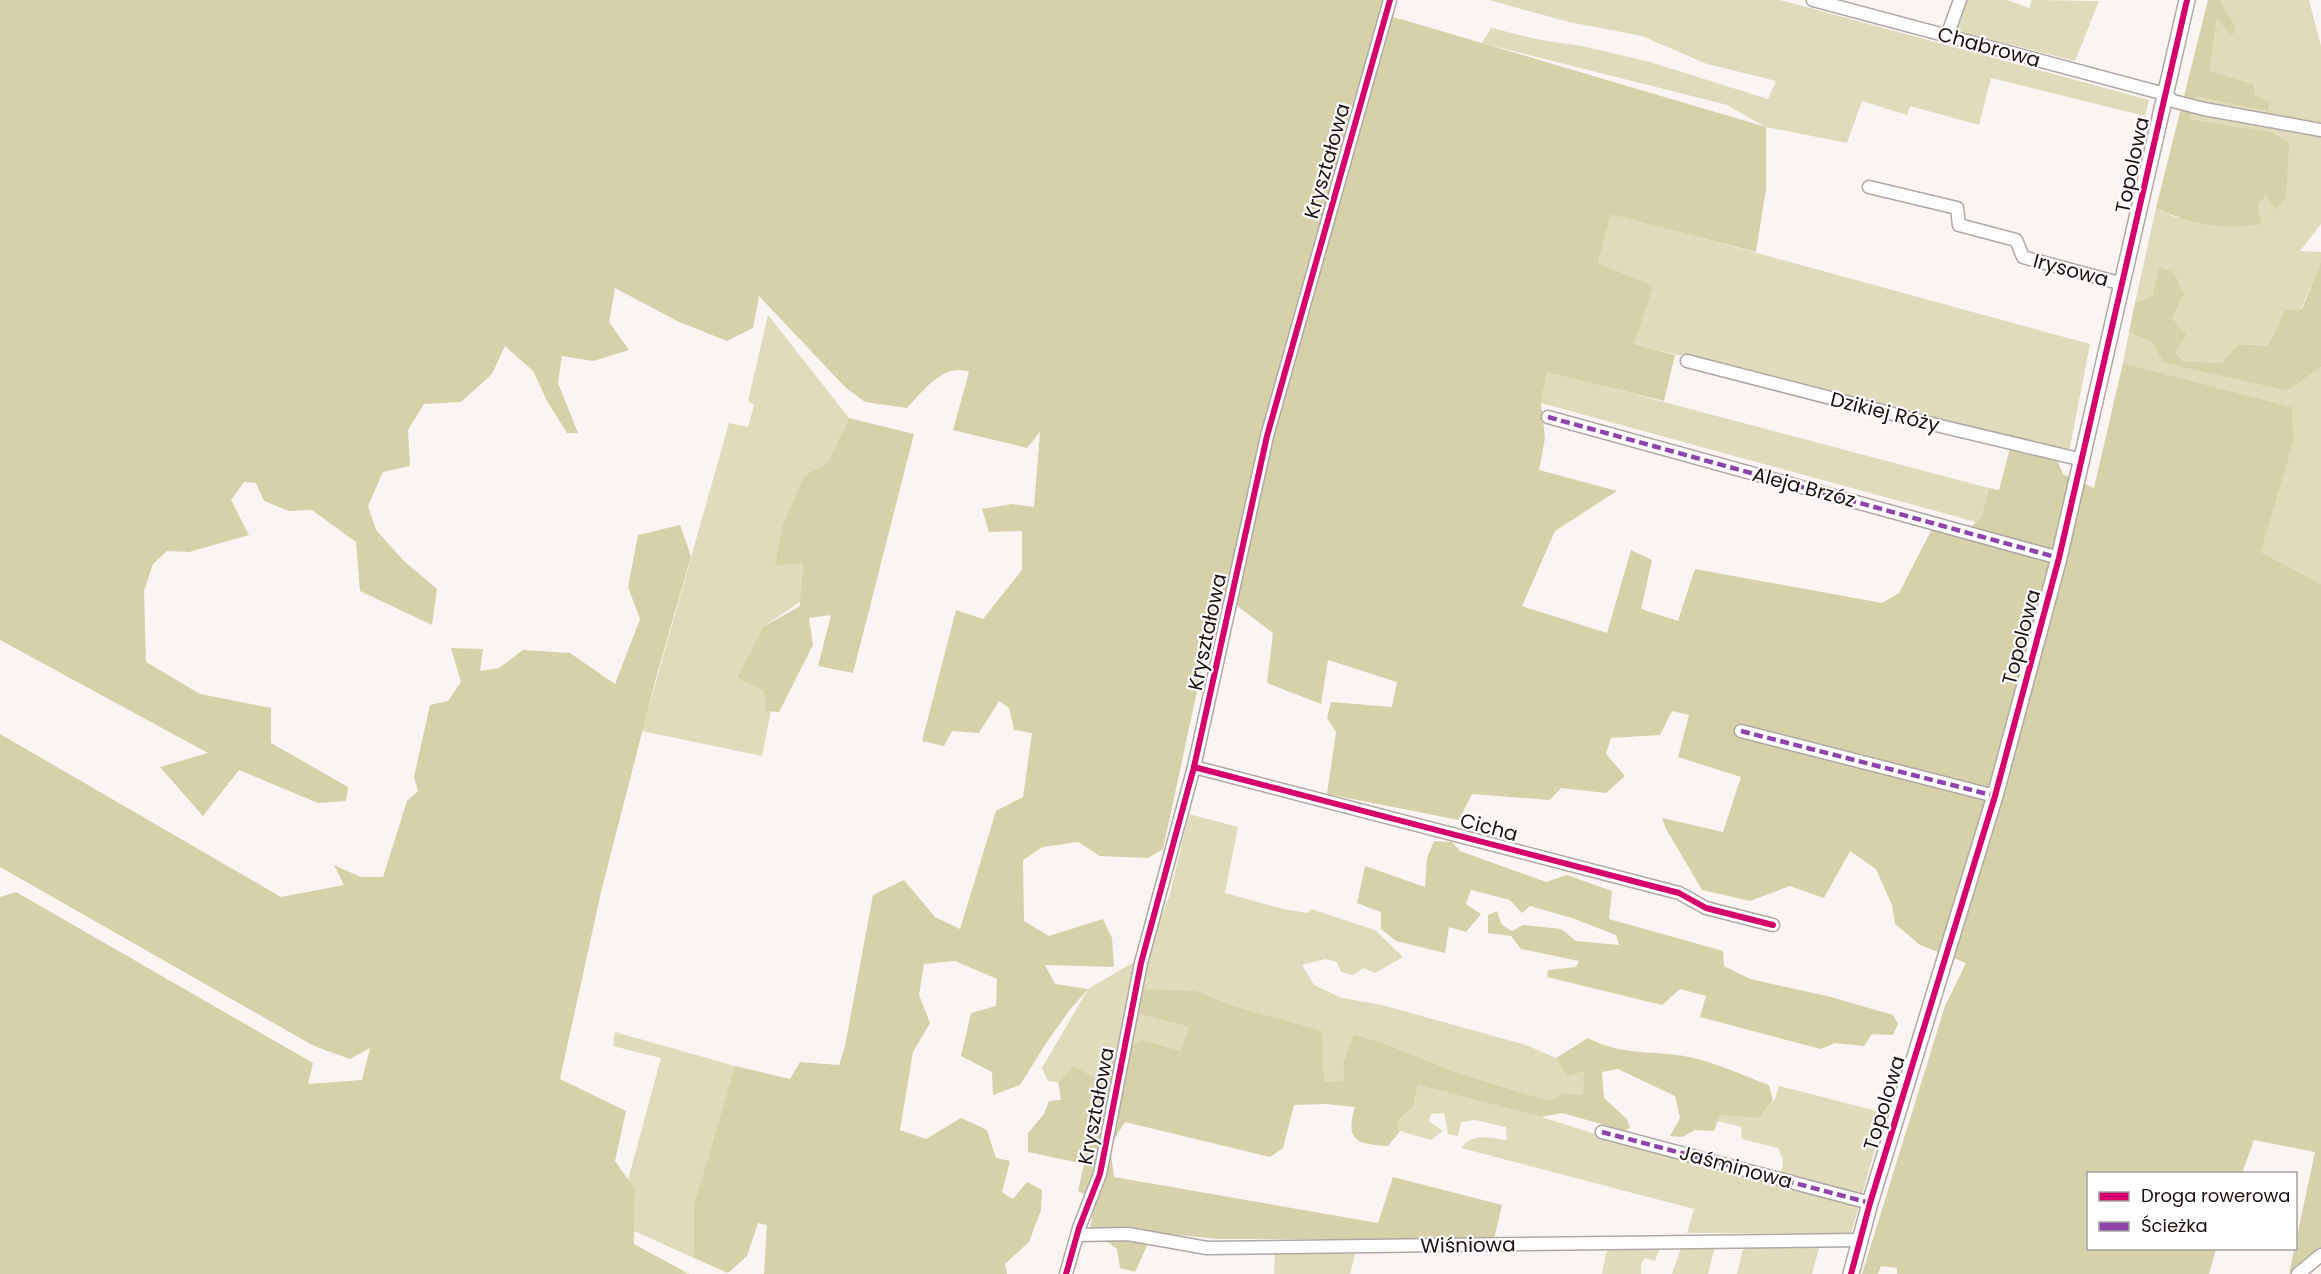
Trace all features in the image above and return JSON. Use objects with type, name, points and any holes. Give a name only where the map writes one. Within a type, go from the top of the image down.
[{"type":"street","name":"Kryształowa","points":[[1066,1274],[1100,1173],[1143,953],[1194,767],[1267,436],[1390,0]]},
{"type":"street","name":"Chabrowa","points":[[1813,0],[1855,5],[1947,36],[2165,94],[2173,101],[2204,109],[2321,130]]},
{"type":"street","points":[[1947,36],[1960,0]]},
{"type":"street","name":"Topolowa","points":[[1851,1274],[1870,1203],[1995,796],[2059,558],[2187,0]]},
{"type":"street","name":"Irysowa","points":[[1869,187],[1957,208],[1959,225],[2016,240],[2023,257],[2123,284]]},
{"type":"street","name":"Dzikiej Róży","points":[[1687,361],[2083,460]]},
{"type":"street","name":"Aleja Brzóz","points":[[1548,417],[2059,558]]},
{"type":"street","points":[[1741,731],[1995,796]]},
{"type":"street","name":"Cicha","points":[[1194,767],[1679,893],[1706,908],[1773,925]]},
{"type":"street","name":"Jaśminowa","points":[[1602,1132],[1870,1203]]},
{"type":"street","name":"Wiśniowa","points":[[1078,1235],[1128,1234],[1207,1248],[1859,1240]]},
{"type":"street","points":[[2298,1274],[2321,1256]]},
{"type":"shaded area","points":[[0,0],[1384,0],[1380,13],[1766,127],[1766,189],[1756,252],[1611,214],[1598,263],[1653,286],[1634,344],[1675,355],[1664,401],[1547,372],[1541,403],[1545,438],[1539,470],[1617,491],[1555,531],[1522,606],[1607,633],[1631,550],[1652,560],[1641,609],[1678,621],[1695,569],[1882,603],[1899,593],[1935,523],[1968,531],[1982,515],[1989,488],[1999,490],[2010,448],[2057,460],[2063,474],[2094,488],[2123,363],[2292,407],[2294,440],[2261,552],[2321,584],[2321,1249],[2289,1274],[2294,1250],[2297,1250],[2297,1236],[2315,1152],[2254,1140],[2242,1172],[2087,1172],[2087,1250],[2216,1250],[2209,1274],[1897,1274],[1897,1268],[1881,1266],[1878,1274],[1862,1274],[1945,1006],[1966,963],[1920,945],[1895,924],[1892,905],[1876,869],[1850,851],[1824,898],[1790,886],[1750,901],[1702,890],[1662,818],[1723,832],[1741,777],[1678,757],[1689,715],[1672,711],[1660,735],[1611,738],[1606,754],[1625,776],[1606,793],[1561,788],[1550,800],[1472,794],[1459,820],[1327,794],[1336,732],[1327,718],[1331,702],[1392,707],[1397,682],[1328,660],[1321,704],[1267,683],[1273,633],[1224,596],[1211,627],[1163,849],[1148,858],[1100,856],[1078,842],[1043,847],[1023,860],[1024,921],[1049,936],[1103,919],[1112,938],[1114,967],[1045,965],[1055,984],[1088,989],[1047,1042],[1020,1085],[993,1095],[992,1072],[961,1056],[971,1013],[996,1006],[997,979],[955,961],[924,964],[919,995],[930,1023],[913,1052],[900,1130],[926,1139],[961,1118],[987,1130],[996,1158],[1010,1161],[1002,1192],[1013,1199],[1027,1182],[1042,1190],[1041,1210],[1029,1242],[1005,1264],[1007,1274],[764,1274],[767,1225],[758,1223],[747,1256],[728,1273],[694,1258],[694,1204],[735,1066],[790,1079],[800,1062],[839,1065],[845,1046],[873,895],[904,880],[935,917],[960,929],[996,811],[1023,797],[1032,733],[1014,730],[1009,708],[999,701],[979,733],[952,731],[944,746],[922,741],[956,610],[983,619],[1022,570],[1022,531],[989,532],[982,509],[1012,504],[1034,507],[1040,432],[1027,448],[953,430],[969,372],[960,370],[951,371],[934,380],[907,408],[865,402],[845,387],[759,296],[753,328],[727,341],[677,321],[615,288],[609,322],[629,350],[593,361],[562,356],[558,383],[578,433],[567,433],[547,401],[533,371],[505,346],[492,374],[461,402],[424,404],[408,430],[410,466],[383,472],[368,506],[376,530],[404,561],[437,589],[432,625],[360,591],[356,542],[312,510],[289,511],[264,501],[256,483],[244,482],[231,500],[249,535],[189,552],[167,551],[153,564],[144,591],[146,662],[200,694],[271,708],[271,743],[348,787],[346,801],[318,803],[239,770],[203,816],[160,767],[208,753],[0,640]]},
{"type":"shaded area","points":[[1489,0],[1780,0],[2149,100],[2145,116],[1991,78],[1979,125],[1910,106],[1907,115],[1862,101],[1847,143],[1766,127],[1727,105],[1482,43],[1491,28],[1650,62],[1768,99],[1776,81],[1707,64],[1642,36],[1569,22]]},
{"type":"shaded area","points":[[1965,0],[2007,0],[2029,8],[2032,0],[2099,1],[2075,61],[1954,30]]},
{"type":"shaded area","points":[[2208,0],[2220,0],[2237,29],[2231,36],[2217,18],[2210,71],[2253,84],[2255,95],[2269,102],[2268,111],[2195,96],[2190,119],[2272,132],[2289,144],[2286,198],[2275,209],[2266,195],[2258,206],[2262,224],[2208,225],[2182,219],[2156,208]]},
{"type":"shaded area","points":[[2220,0],[2309,0],[2321,46],[2321,224],[2300,251],[2321,252],[2321,261],[2301,309],[2285,310],[2268,346],[2238,344],[2222,363],[2183,361],[2176,352],[2178,326],[2172,318],[2184,294],[2153,295],[2135,303],[2156,208],[2177,218],[2258,206],[2266,195],[2272,132],[2190,119],[2195,95],[2268,110],[2255,95],[2252,84],[2210,71],[2217,17],[2237,29]]},
{"type":"shaded area","points":[[1611,213],[2090,344],[2069,452],[1634,344],[1652,286],[1598,263]]},
{"type":"shaded area","points":[[2321,261],[2321,367],[2287,391],[2164,363],[2152,343],[2129,332],[2135,303],[2153,295],[2159,267],[2173,272],[2184,294],[2172,318],[2186,335],[2176,352],[2183,361],[2222,363],[2238,344],[2268,346],[2285,310],[2302,309]]},
{"type":"shaded area","points":[[768,315],[849,418],[828,462],[804,476],[776,566],[803,562],[801,601],[763,627],[737,678],[764,691],[765,711],[771,711],[762,756],[642,731],[729,423],[748,427],[754,405],[748,401]]},
{"type":"shaded area","points":[[2129,332],[2152,343],[2164,363],[2287,391],[2321,367],[2321,584],[2261,552],[2294,440],[2292,407],[2123,363]]},
{"type":"shaded area","points":[[1547,371],[1989,488],[1982,515],[1976,522],[1541,403]]},
{"type":"shaded area","points":[[849,418],[914,434],[853,673],[818,666],[831,615],[809,618],[813,645],[779,712],[765,711],[764,691],[737,678],[763,627],[800,606],[803,563],[775,566],[783,525],[804,476],[828,462]]},
{"type":"shaded area","points":[[680,525],[691,556],[656,678],[601,892],[560,1079],[626,1111],[615,1161],[635,1189],[634,1244],[689,1274],[0,1274],[0,897],[16,892],[313,1063],[308,1084],[362,1080],[370,1048],[350,1059],[314,1046],[0,867],[0,734],[281,897],[344,885],[334,865],[361,877],[383,877],[407,801],[418,791],[414,777],[430,705],[448,701],[461,682],[451,648],[483,649],[480,671],[499,668],[523,650],[570,653],[615,684],[640,619],[628,587],[638,535]]},
{"type":"shaded area","points":[[1189,814],[1238,827],[1225,893],[1283,909],[1308,913],[1311,909],[1375,930],[1403,957],[1375,973],[1364,968],[1353,975],[1341,972],[1337,962],[1325,959],[1302,965],[1314,985],[1342,998],[1382,1005],[1526,1045],[1556,1058],[1567,1077],[1585,1070],[1583,1095],[1562,1093],[1556,1098],[1546,1100],[1458,1073],[1355,1034],[1343,1062],[1344,1082],[1323,1082],[1233,1006],[1197,991],[1131,1012],[1189,1027],[1180,1051],[1099,1082],[1074,1066],[1058,1082],[1048,1081],[1042,1068],[1088,989],[1144,956],[1169,897]]},
{"type":"shaded area","points":[[1434,841],[1452,842],[1460,851],[1546,882],[1567,875],[1612,891],[1609,919],[1723,951],[1724,966],[1750,979],[1831,997],[1893,1015],[1898,1024],[1893,1035],[1872,1034],[1864,1046],[1835,1043],[1821,1049],[1700,1017],[1706,996],[1680,989],[1662,1005],[1547,977],[1548,970],[1576,967],[1579,961],[1521,949],[1511,936],[1488,933],[1488,915],[1497,911],[1502,925],[1512,931],[1523,925],[1561,929],[1576,941],[1619,945],[1616,935],[1572,918],[1530,906],[1522,913],[1510,900],[1471,890],[1466,904],[1481,914],[1466,932],[1449,927],[1445,953],[1396,941],[1381,929],[1381,912],[1357,903],[1365,866],[1425,887],[1427,858]]},
{"type":"shaded area","points":[[1130,989],[1197,991],[1233,1006],[1322,1031],[1324,1082],[1344,1081],[1343,1063],[1354,1034],[1389,1045],[1458,1073],[1546,1100],[1556,1098],[1562,1093],[1583,1095],[1584,1071],[1567,1077],[1556,1058],[1588,1038],[1612,1048],[1676,1055],[1709,1062],[1769,1085],[1773,1100],[1759,1118],[1720,1115],[1714,1131],[1695,1130],[1682,1137],[1670,1136],[1680,1118],[1675,1096],[1618,1069],[1602,1072],[1604,1098],[1627,1119],[1630,1128],[1626,1131],[1562,1113],[1541,1117],[1418,1085],[1413,1108],[1397,1121],[1400,1131],[1388,1146],[1368,1144],[1356,1138],[1351,1127],[1355,1107],[1326,1104],[1294,1105],[1283,1148],[1270,1157],[1125,1122],[1110,1146],[1114,1177],[1378,1223],[1393,1177],[1502,1205],[1494,1239],[1218,1239],[1159,1233],[1147,1246],[1135,1272],[1120,1268],[1117,1249],[1090,1229],[1095,1200],[1078,1191],[1084,1164],[1028,1152],[1028,1133],[1044,1114],[1049,1101],[1061,1100],[1058,1082],[1074,1066],[1099,1081],[1109,1058],[1141,1040],[1180,1051],[1189,1027],[1131,1012]]},
{"type":"shaded area","points":[[615,1032],[735,1066],[694,1204],[694,1258],[634,1231],[635,1190],[628,1180],[661,1058],[613,1046]]},
{"type":"shaded area","points":[[1418,1085],[1541,1117],[1638,1147],[1777,1181],[1783,1165],[1778,1148],[1742,1139],[1741,1127],[1718,1121],[1719,1115],[1759,1118],[1775,1099],[1779,1086],[1885,1113],[1851,1234],[1687,1233],[1694,1209],[1461,1148],[1476,1138],[1507,1140],[1506,1127],[1475,1120],[1461,1122],[1458,1136],[1448,1134],[1444,1113],[1431,1114],[1429,1121],[1443,1131],[1431,1140],[1400,1131],[1397,1121],[1413,1108]]},
{"type":"shaded area","points":[[1744,1245],[1820,1245],[1812,1274],[1737,1274]]},
{"type":"shaded area","points":[[1660,1246],[1655,1261],[1645,1258],[1641,1264],[1641,1274],[1602,1274],[1606,1253],[1613,1247]]},
{"type":"shaded area","points":[[1715,1246],[1708,1274],[1672,1274],[1681,1247]]},
{"type":"shaded area","points":[[1275,1253],[1355,1254],[1350,1274],[1274,1274]]},
{"type":"marked path","points":[[1548,417],[2059,558]]},
{"type":"marked path","points":[[1741,731],[1995,796]]},
{"type":"marked path","points":[[1602,1132],[1870,1203]]},
{"type":"cycle path","points":[[1066,1274],[1079,1228],[1100,1174],[1141,963],[1194,767],[1267,436],[1390,0]]},
{"type":"cycle path","points":[[1851,1274],[1870,1203],[1995,796],[2059,558],[2187,0]]},
{"type":"cycle path","points":[[1194,767],[1679,893],[1706,908],[1773,925]]}]
